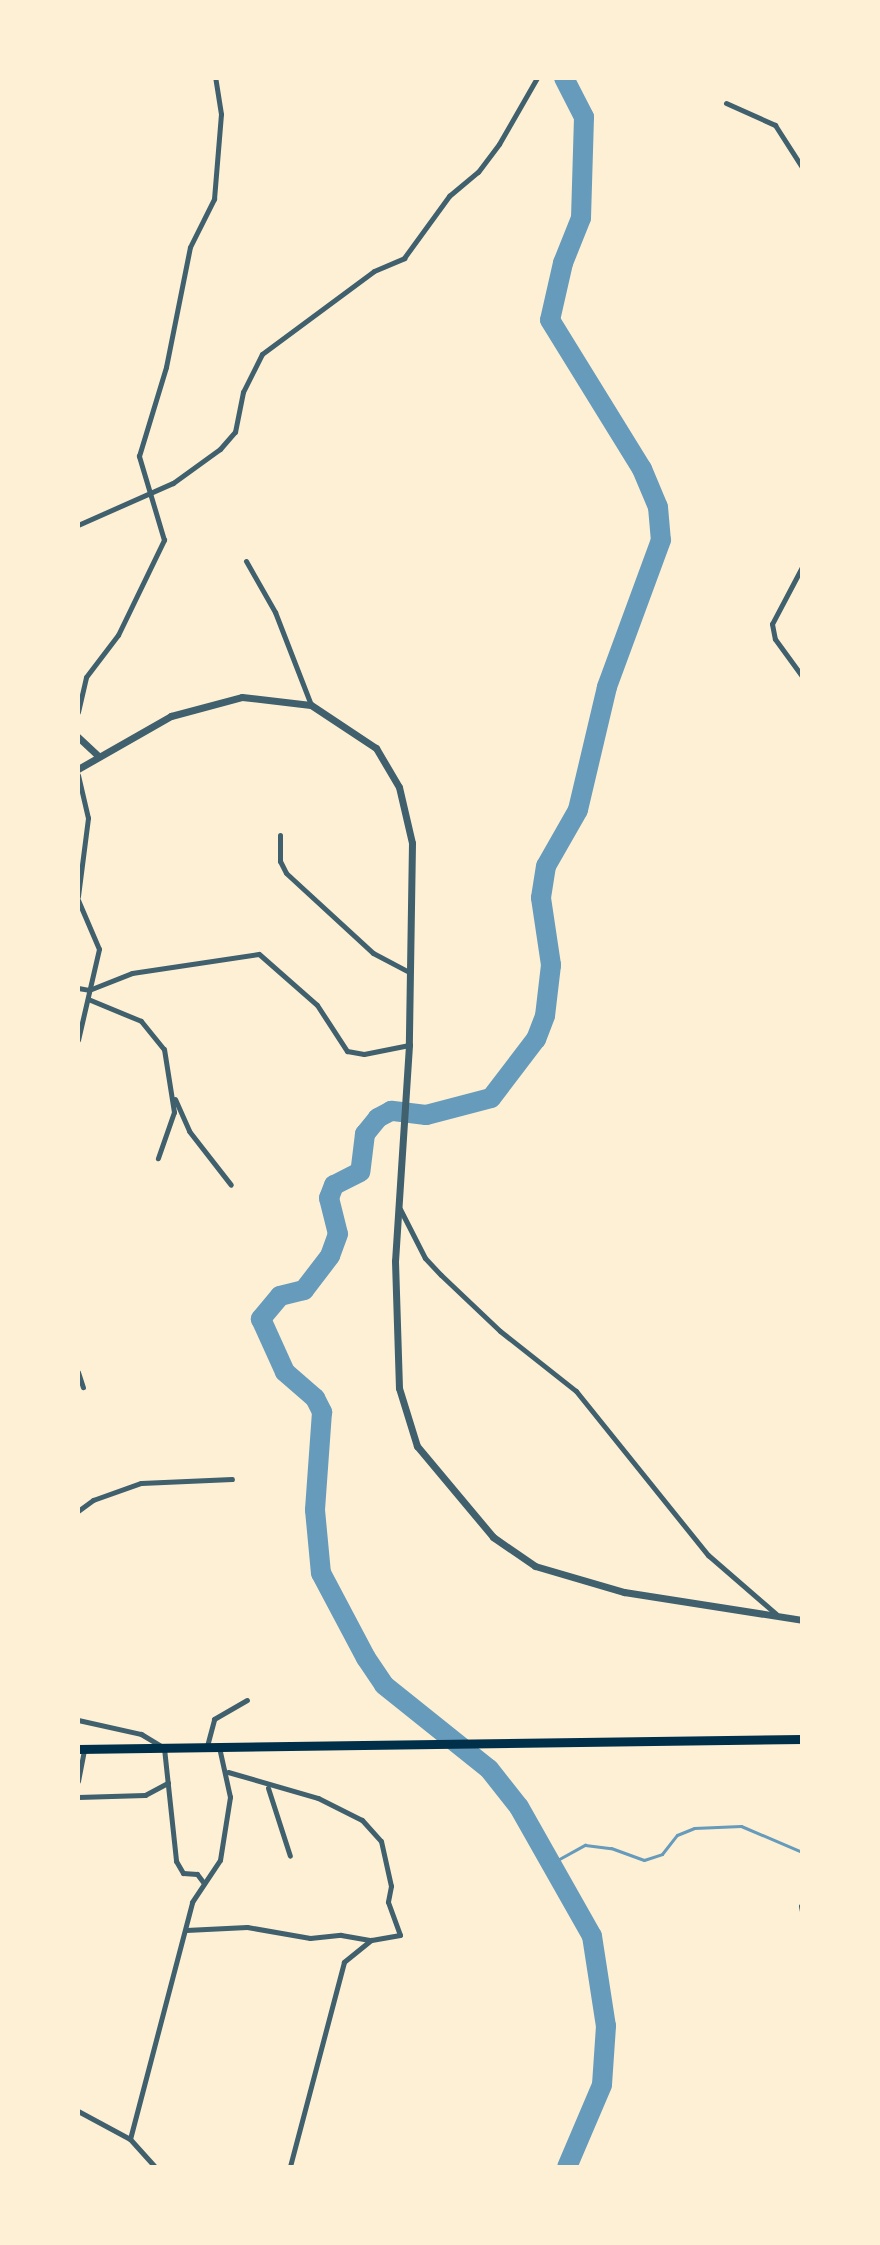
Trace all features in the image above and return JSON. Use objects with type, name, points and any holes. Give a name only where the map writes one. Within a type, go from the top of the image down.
[{"type":"highway","points":[[81,1749],[802,1739]]},
{"type":"street","points":[[78,712],[90,668],[118,635],[164,540],[139,456],[166,367],[190,247],[214,199],[221,114],[215,78]]},
{"type":"street","points":[[78,525],[152,494],[207,461],[235,432],[253,366],[272,343],[358,287],[374,271],[404,258],[449,196],[478,172],[499,144],[537,78]]},
{"type":"street","points":[[726,103],[775,125],[802,167]]},
{"type":"street","points":[[246,561],[280,623],[311,705]]},
{"type":"street","points":[[802,567],[772,624],[775,639],[802,676]]},
{"type":"street","points":[[78,769],[97,755],[198,706],[264,696],[311,705],[376,748],[399,787],[412,843],[409,1045],[398,1202],[403,1409],[427,1463],[467,1510],[507,1549],[555,1574],[624,1592],[802,1620]]},
{"type":"street","points":[[78,737],[97,755]]},
{"type":"street","points":[[78,775],[88,818],[78,898],[99,949],[78,1040]]},
{"type":"street","points":[[280,835],[280,861],[304,892],[373,953],[409,972]]},
{"type":"street","points":[[78,988],[89,990],[132,973],[259,954],[317,1005],[347,1051],[364,1054],[409,1045]]},
{"type":"street","points":[[88,999],[150,1028],[169,1062],[171,1130],[158,1158]]},
{"type":"street","points":[[172,1091],[189,1131],[231,1185]]},
{"type":"street","points":[[398,1202],[425,1258],[500,1331],[576,1391],[716,1565],[781,1616]]},
{"type":"street","points":[[78,1372],[83,1387]]},
{"type":"street","points":[[78,1511],[93,1500],[141,1483],[232,1479]]},
{"type":"street","points":[[207,1747],[214,1719],[247,1700]]},
{"type":"street","points":[[78,1720],[141,1734],[164,1748],[176,1861],[180,1871],[197,1874],[203,1882]]},
{"type":"street","points":[[130,2139],[186,1930],[203,1882],[220,1860],[228,1772],[219,1747]]},
{"type":"street","points":[[78,1781],[81,1749]]},
{"type":"street","points":[[186,1930],[247,1927],[310,1938],[341,1935],[371,1940],[400,1935],[388,1902],[391,1886],[381,1841],[362,1820],[340,1807],[228,1772]]},
{"type":"street","points":[[78,1797],[145,1795],[168,1783]]},
{"type":"street","points":[[268,1787],[290,1856]]},
{"type":"street","points":[[290,2167],[344,1962],[371,1940]]},
{"type":"street","points":[[78,2111],[130,2139],[152,2166]]},
{"type":"waterway","points":[[564,78],[584,117],[581,218],[563,263],[550,320],[642,469],[658,507],[661,540],[607,687],[578,810],[546,866],[541,898],[551,965],[545,1016],[536,1039],[491,1098],[426,1115],[391,1111],[378,1118],[365,1134],[360,1172],[334,1185],[329,1198],[338,1234],[330,1256],[304,1290],[280,1296],[261,1319],[285,1372],[315,1398],[322,1412],[315,1510],[321,1573],[366,1658],[384,1685],[489,1769],[519,1807],[592,1936],[606,2026],[602,2085],[567,2167]]},
{"type":"waterway","points":[[552,1863],[585,1845],[611,1848],[644,1860],[662,1854],[677,1835],[694,1828],[741,1826],[802,1852]]}]
